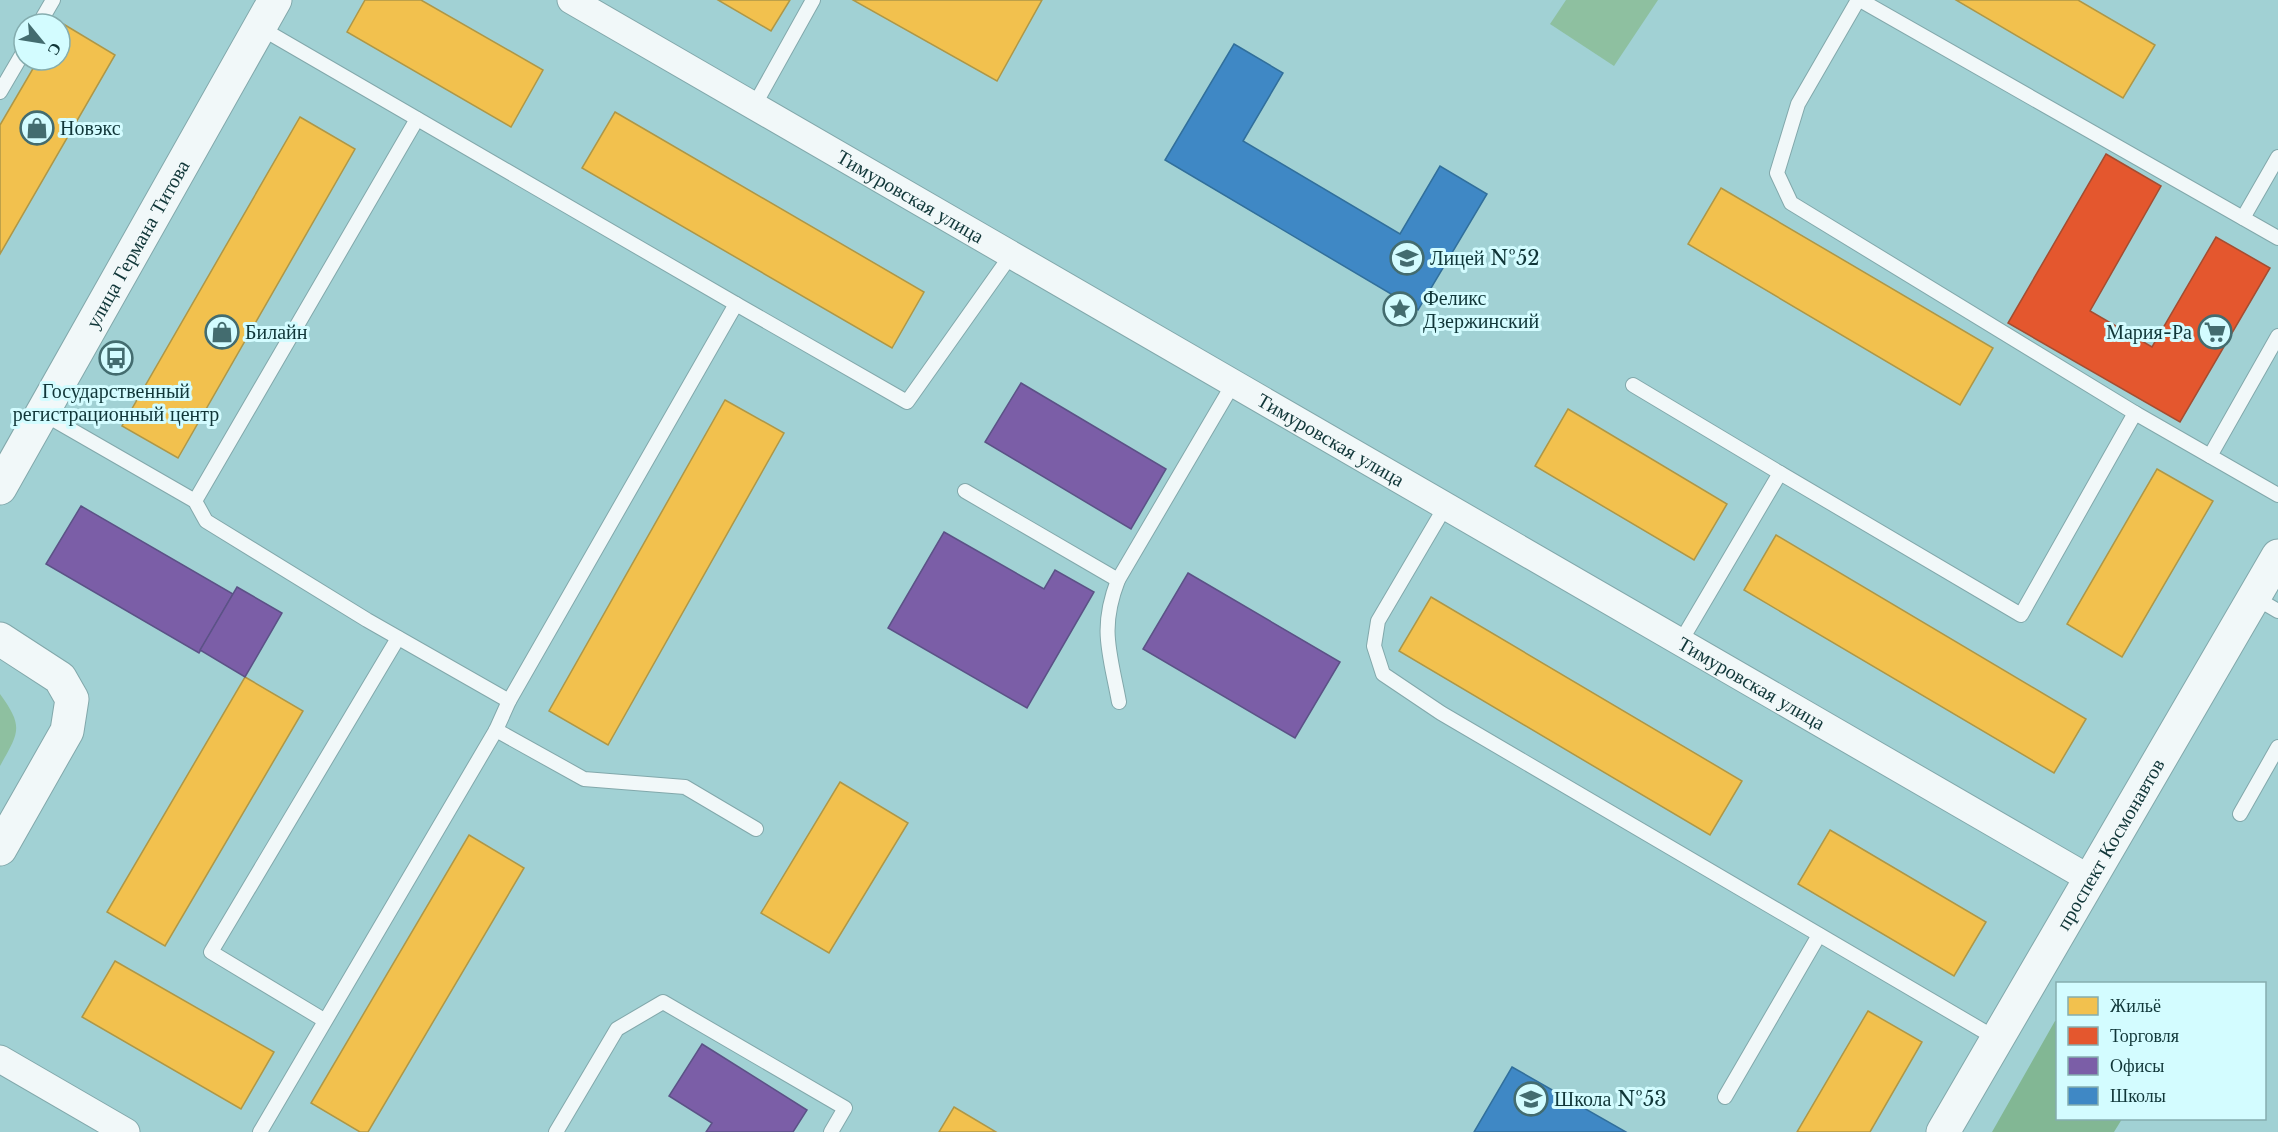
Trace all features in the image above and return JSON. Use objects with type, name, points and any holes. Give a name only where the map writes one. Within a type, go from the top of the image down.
[{"type":"street","name":"Тимуровская улица","points":[[571,0],[2090,879]]},
{"type":"street","name":"улица Германа Титова","points":[[0,488],[267,13]]},
{"type":"street","name":"проспект Космонавтов","points":[[1943,1132],[2090,879],[2266,604],[2278,556]]},
{"type":"street","points":[[0,639],[60,678],[72,699],[67,731],[0,849]]},
{"type":"street","points":[[0,1059],[126,1132]]},
{"type":"lane","points":[[754,106],[813,0]]},
{"type":"lane","points":[[2278,238],[1859,0],[1798,104],[1777,173],[1791,203],[2135,413],[2278,495]]},
{"type":"lane","points":[[267,13],[417,119],[907,402],[1011,255]]},
{"type":"lane","points":[[0,92],[12,72]]},
{"type":"lane","points":[[195,501],[417,119]]},
{"type":"lane","points":[[2243,218],[2278,157]]},
{"type":"lane","points":[[260,1132],[496,730],[509,701],[736,304]]},
{"type":"lane","points":[[2210,456],[2278,336]]},
{"type":"lane","points":[[1119,702],[1106,635],[1108,606],[1118,580],[1233,384]]},
{"type":"lane","points":[[1633,384],[2021,615],[2135,413]]},
{"type":"lane","points":[[42,413],[195,501],[206,522],[398,638],[509,701]]},
{"type":"lane","points":[[1680,641],[1780,473]]},
{"type":"lane","points":[[965,491],[1118,580]]},
{"type":"lane","points":[[1444,507],[1378,621],[1374,646],[1383,674],[1441,713],[1997,1039]]},
{"type":"lane","points":[[324,1020],[211,952],[398,638]]},
{"type":"lane","points":[[496,730],[584,780],[685,787],[756,829]]},
{"type":"lane","points":[[2240,814],[2278,747]]},
{"type":"lane","points":[[1725,1097],[1820,935]]},
{"type":"lane","points":[[556,1132],[617,1029],[663,1002],[845,1108],[831,1132]]},
{"type":"green space","points":[[1566,0],[1658,0],[1614,66],[1550,24]]},
{"type":"green space","points":[[0,694],[13,714],[16,730],[15,737],[0,766]]},
{"type":"green space","points":[[2055,1021],[2056,1120],[2121,1120],[2114,1132],[1992,1132]]},
{"type":"building: Жильё","points":[[365,0],[421,0],[543,70],[511,127],[347,32]]},
{"type":"building: Жильё","points":[[718,0],[790,0],[771,31]]},
{"type":"building: Жильё","points":[[853,0],[1042,0],[997,81]]},
{"type":"building: Жильё","points":[[1956,0],[2078,0],[2155,45],[2123,98]]},
{"type":"building: Жильё","points":[[72,29],[115,55],[0,254],[0,125],[31,72],[72,72]]},
{"type":"building: Жильё","points":[[615,112],[924,292],[892,348],[582,168]]},
{"type":"building: Жильё","points":[[300,117],[355,149],[178,458],[122,426]]},
{"type":"building: Жильё","points":[[1721,188],[1993,348],[1960,405],[1688,244]]},
{"type":"building: Жильё","points":[[725,400],[784,433],[608,745],[549,711]]},
{"type":"building: Жильё","points":[[1568,409],[1727,504],[1694,560],[1535,466]]},
{"type":"building: Жильё","points":[[2157,469],[2213,501],[2122,657],[2067,624]]},
{"type":"building: Жильё","points":[[1776,535],[2086,719],[2054,773],[1744,590]]},
{"type":"building: Жильё","points":[[1431,597],[1742,781],[1710,835],[1399,651]]},
{"type":"building: Жильё","points":[[245,677],[303,711],[165,946],[107,912]]},
{"type":"building: Жильё","points":[[840,782],[908,823],[829,953],[761,913]]},
{"type":"building: Жильё","points":[[1830,830],[1986,922],[1954,976],[1798,884]]},
{"type":"building: Жильё","points":[[469,835],[524,868],[368,1132],[360,1132],[311,1103]]},
{"type":"building: Жильё","points":[[115,961],[274,1052],[241,1109],[82,1017]]},
{"type":"building: Жильё","points":[[1868,1011],[1922,1042],[1870,1132],[1797,1132]]},
{"type":"building: Жильё","points":[[954,1107],[996,1132],[939,1132]]},
{"type":"building: Торговля","points":[[2106,154],[2161,186],[2090,311],[2152,347],[2216,237],[2270,268],[2180,422],[2008,323]]},
{"type":"building: Офисы","points":[[1021,383],[1166,469],[1131,529],[985,442]]},
{"type":"building: Офисы","points":[[81,506],[233,594],[199,653],[46,564]]},
{"type":"building: Офисы","points":[[944,532],[1044,589],[1055,570],[1094,592],[1027,708],[888,628]]},
{"type":"building: Офисы","points":[[1188,573],[1340,662],[1295,738],[1143,649]]},
{"type":"building: Офисы","points":[[237,587],[282,613],[245,677],[200,650]]},
{"type":"building: Офисы","points":[[702,1044],[807,1110],[793,1132],[706,1132],[712,1123],[669,1096]]},
{"type":"building: Школы","points":[[1234,44],[1283,73],[1243,141],[1400,234],[1440,166],[1487,194],[1418,310],[1165,160]]},
{"type":"building: Школы","name":"Школа №53","points":[[1512,1067],[1626,1132],[1474,1132]]},
{"type":"place","name":"Новэкс","points":[[37,128]]},
{"type":"place","name":"Лицей №52","points":[[1407,258]]},
{"type":"place","name":"Феликс Дзержинский","points":[[1400,309]]},
{"type":"place","name":"Билайн","points":[[222,332]]},
{"type":"place","name":"Мария-Ра","points":[[2215,332]]},
{"type":"place","name":"Государственный регистрационный центр","points":[[116,358]]},
{"type":"place","name":"Школа №53","points":[[1531,1099]]}]
